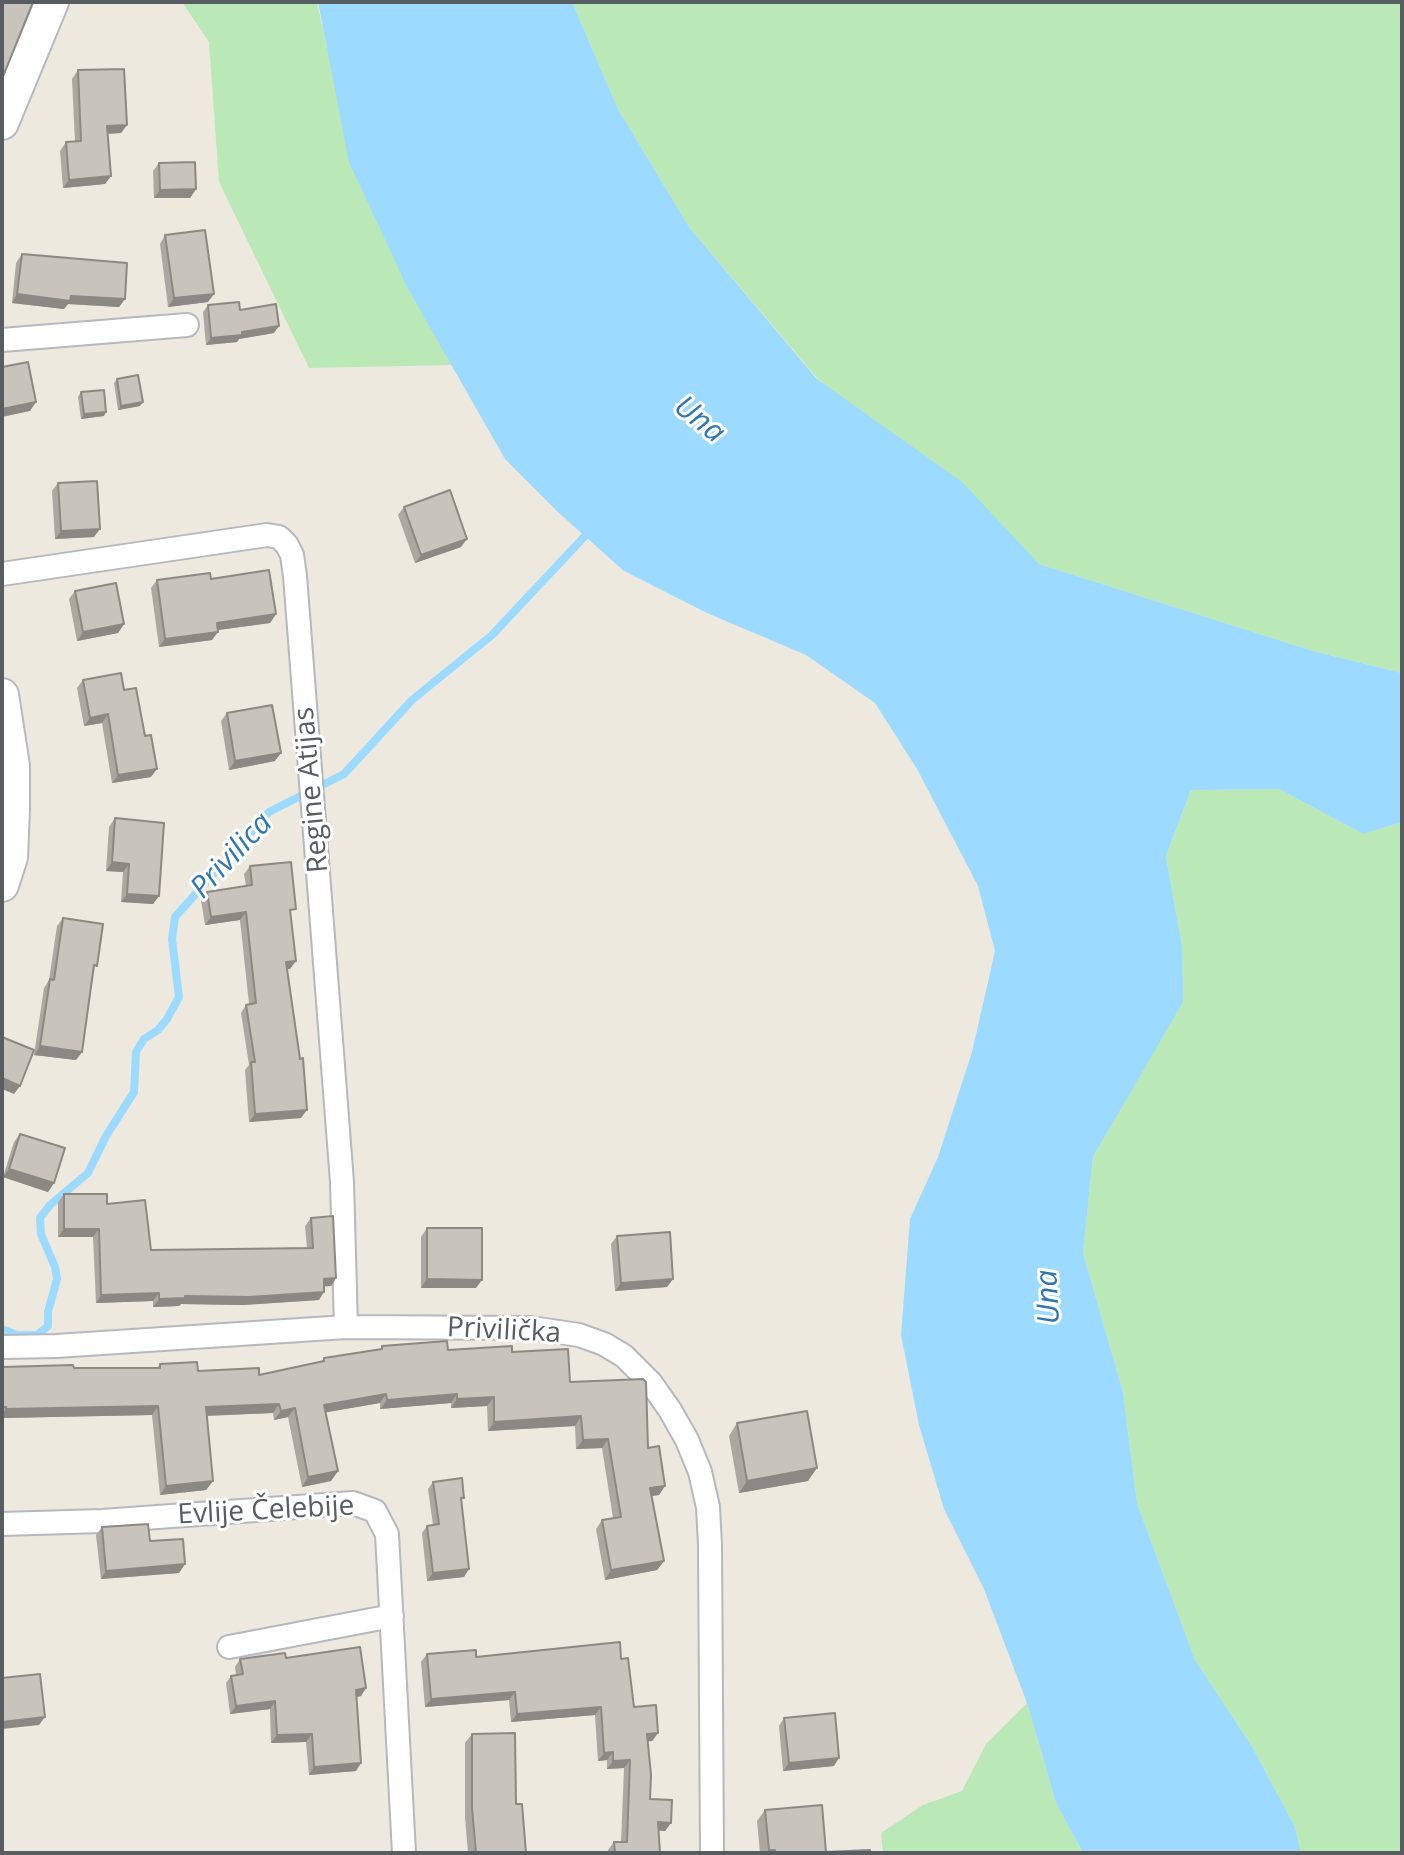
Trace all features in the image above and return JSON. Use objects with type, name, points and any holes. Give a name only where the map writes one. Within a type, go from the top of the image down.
[{"type":"street","points":[[2,123],[52,2]]},
{"type":"street","points":[[2,340],[187,325]]},
{"type":"street","name":"Regine Atijas","points":[[2,574],[267,535],[279,537],[292,555],[338,1120],[346,1327]]},
{"type":"street","points":[[2,695],[13,766],[13,810],[11,857],[2,885]]},
{"type":"street","name":"Privilička","points":[[2,1347],[346,1327],[531,1328],[579,1335],[604,1344],[624,1356],[658,1392],[687,1440],[700,1472],[708,1507],[712,1853]]},
{"type":"street","name":"Evlije Čelebije","points":[[2,1524],[102,1521],[353,1503],[375,1511],[387,1534],[404,1853]]},
{"type":"street","points":[[229,1647],[392,1616]]},
{"type":"green space","points":[[182,2],[317,2],[329,57],[408,289],[453,365],[309,368],[219,182],[209,42]]},
{"type":"green space","points":[[572,2],[1402,2],[1402,673],[1313,651],[1039,564],[818,379],[689,227],[618,109]]},
{"type":"green space","points":[[1279,789],[1363,834],[1402,822],[1402,1853],[1301,1853],[1295,1827],[1253,1748],[1195,1660],[1137,1503],[1123,1392],[1083,1253],[1093,1157],[1182,1002],[1182,946],[1166,856],[1191,790]]},
{"type":"green space","points":[[1027,1703],[1056,1803],[1083,1853],[883,1853],[881,1833],[923,1805],[962,1791],[986,1744]]},
{"type":"water","name":"Una","points":[[318,2],[572,2],[618,109],[689,227],[817,379],[962,482],[1039,564],[1313,651],[1402,673],[1402,822],[1363,834],[1279,789],[1191,790],[1166,856],[1182,946],[1183,1002],[1093,1157],[1083,1253],[1123,1392],[1137,1503],[1195,1660],[1253,1748],[1295,1827],[1301,1853],[1083,1853],[1056,1803],[1027,1703],[984,1589],[944,1509],[919,1425],[901,1335],[910,1219],[938,1157],[972,1052],[995,951],[978,886],[917,769],[875,703],[806,655],[707,613],[624,571],[505,459],[408,289],[349,162]]},
{"type":"building","points":[[2,2],[33,2],[2,79]]},
{"type":"building","points":[[124,69],[127,125],[107,126],[111,176],[69,180],[66,142],[81,141],[78,70]]},
{"type":"building","points":[[195,162],[196,189],[160,190],[159,163]]},
{"type":"building","points":[[205,230],[214,294],[174,298],[165,235]]},
{"type":"building","points":[[22,254],[127,263],[125,299],[71,296],[70,301],[17,294]]},
{"type":"building","points":[[239,302],[240,310],[276,304],[279,326],[242,332],[242,335],[211,338],[208,305]]},
{"type":"building","points":[[28,362],[36,402],[2,409],[2,367]]},
{"type":"building","points":[[138,375],[143,402],[121,406],[117,379]]},
{"type":"building","points":[[104,390],[106,412],[84,414],[81,392]]},
{"type":"building","points":[[97,481],[100,529],[61,531],[58,483]]},
{"type":"building","points":[[450,490],[467,539],[421,555],[404,507]]},
{"type":"building","points":[[269,570],[276,614],[217,623],[218,632],[165,639],[157,580],[210,573],[211,579]]},
{"type":"building","points":[[116,583],[124,624],[83,632],[75,591]]},
{"type":"building","points":[[121,673],[124,690],[136,688],[145,736],[151,735],[157,769],[118,775],[108,714],[90,718],[83,680]]},
{"type":"building","points":[[272,705],[281,753],[235,761],[227,713]]},
{"type":"building","points":[[115,818],[164,823],[159,896],[127,894],[129,864],[112,862]]},
{"type":"building","points":[[291,862],[296,909],[290,910],[296,961],[286,962],[300,1059],[303,1058],[307,1110],[255,1114],[251,1062],[255,1062],[246,1005],[256,1003],[246,912],[211,917],[207,892],[252,885],[250,866]]},
{"type":"building","points":[[63,918],[103,924],[82,1052],[40,1046]]},
{"type":"building","points":[[2,1037],[34,1050],[20,1086],[2,1078]]},
{"type":"building","points":[[20,1134],[65,1148],[54,1183],[9,1169]]},
{"type":"building","points":[[64,1194],[107,1194],[107,1204],[145,1200],[151,1250],[313,1248],[311,1218],[333,1216],[336,1278],[324,1279],[324,1292],[159,1299],[159,1293],[101,1295],[99,1229],[64,1229]]},
{"type":"building","points":[[427,1228],[482,1228],[482,1280],[427,1279]]},
{"type":"building","points":[[670,1232],[673,1279],[621,1283],[617,1236]]},
{"type":"building","points":[[447,1341],[448,1350],[512,1346],[512,1352],[568,1349],[570,1382],[643,1379],[646,1382],[648,1448],[659,1446],[665,1486],[650,1488],[664,1561],[611,1570],[602,1520],[621,1517],[608,1439],[583,1440],[581,1416],[494,1422],[494,1397],[457,1399],[457,1394],[387,1400],[386,1394],[324,1405],[338,1471],[308,1477],[295,1408],[281,1411],[279,1404],[206,1407],[213,1481],[166,1486],[158,1406],[2,1407],[2,1367],[73,1365],[74,1368],[160,1368],[160,1364],[197,1362],[198,1371],[259,1368],[259,1375],[324,1361],[324,1358],[382,1349],[382,1346]]},
{"type":"building","points":[[807,1411],[817,1468],[747,1481],[737,1423]]},
{"type":"building","points":[[462,1478],[464,1498],[461,1498],[469,1569],[433,1573],[427,1526],[439,1524],[433,1482]]},
{"type":"building","points":[[148,1524],[150,1541],[183,1539],[185,1564],[106,1571],[102,1527]]},
{"type":"building","points":[[620,1642],[621,1659],[628,1658],[634,1707],[656,1705],[658,1733],[647,1734],[650,1799],[672,1800],[671,1823],[658,1822],[660,1853],[615,1853],[614,1842],[627,1842],[630,1760],[613,1761],[613,1752],[604,1753],[601,1707],[517,1714],[515,1692],[431,1699],[427,1654],[476,1650],[476,1657]]},
{"type":"building","points":[[360,1647],[366,1688],[356,1690],[361,1763],[314,1767],[312,1734],[277,1735],[275,1701],[236,1706],[231,1676],[243,1674],[240,1659],[285,1653],[286,1658]]},
{"type":"building","points":[[40,1674],[45,1717],[2,1722],[2,1678]]},
{"type":"building","points":[[835,1713],[839,1758],[789,1763],[784,1718]]},
{"type":"building","points":[[515,1733],[516,1804],[522,1804],[526,1853],[476,1853],[472,1808],[472,1734]]},
{"type":"building","points":[[822,1805],[826,1852],[870,1850],[870,1853],[775,1853],[775,1850],[769,1850],[765,1810]]},
{"type":"waterway","name":"Privilica","points":[[2,1329],[17,1335],[37,1335],[48,1326],[48,1312],[57,1279],[41,1234],[40,1218],[50,1205],[88,1173],[106,1136],[134,1092],[136,1052],[144,1039],[167,1019],[179,997],[172,939],[175,917],[269,812],[344,774],[412,700],[492,635],[591,526]]}]
